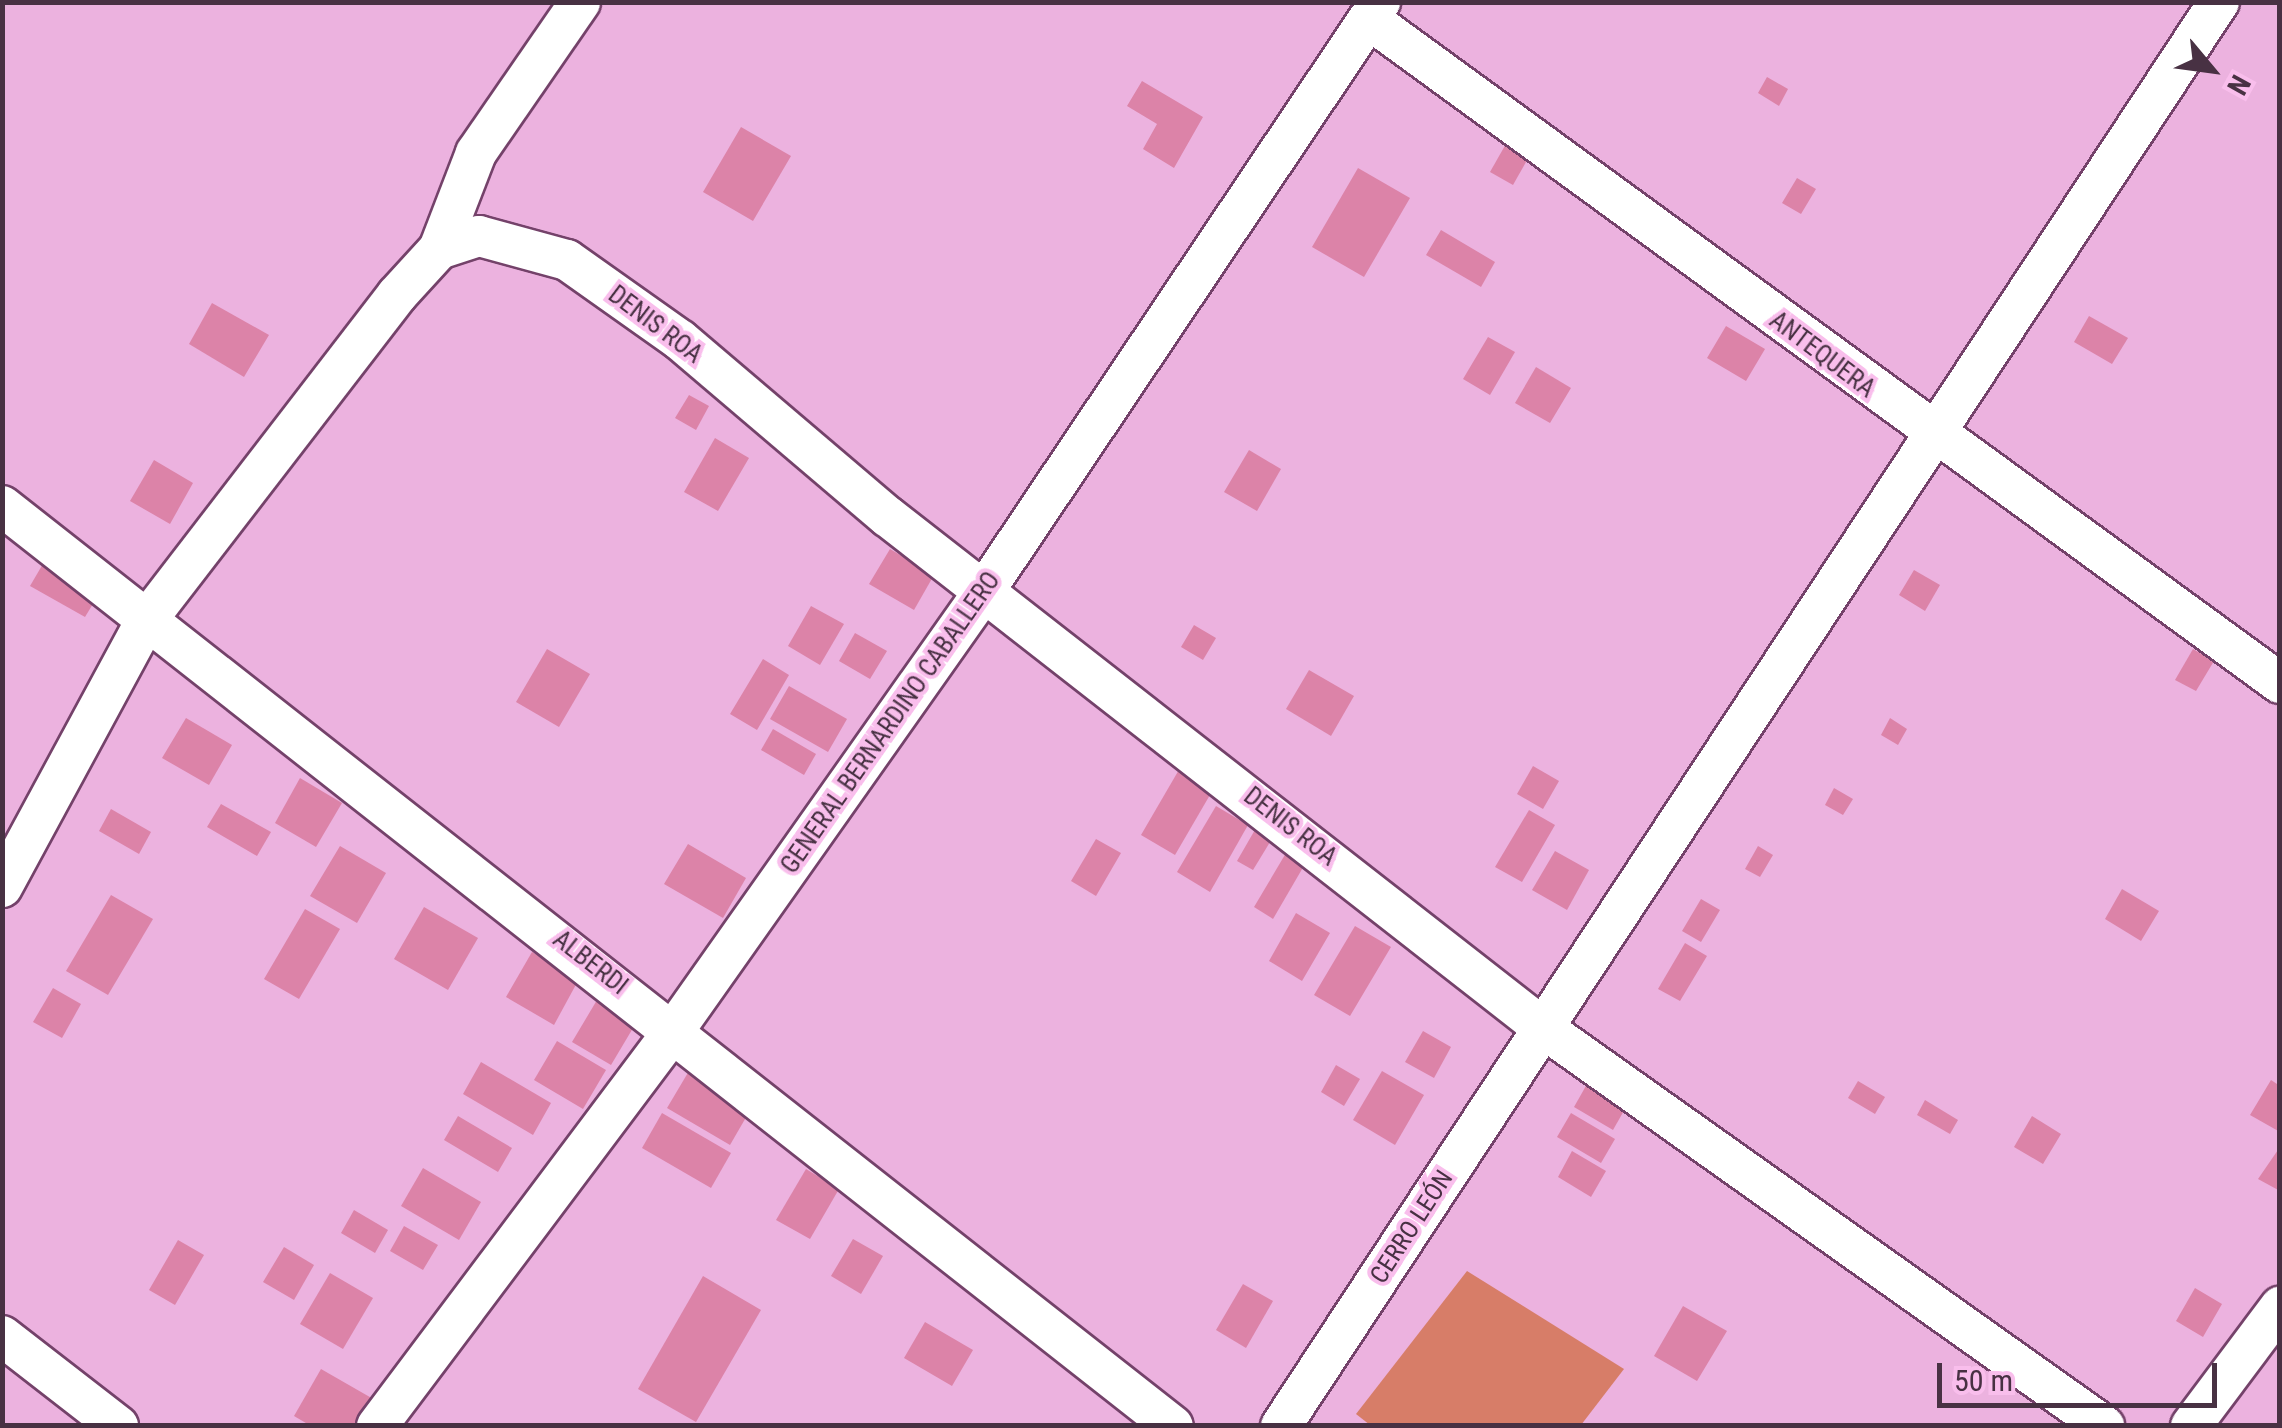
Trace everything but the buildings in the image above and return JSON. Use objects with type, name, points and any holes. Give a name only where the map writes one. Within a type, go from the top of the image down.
[{"type":"street","points":[[2,887],[146,622],[439,249],[476,153],[580,2]]},
{"type":"street","name":"CERRO LEÓN","points":[[1281,1426],[1936,440],[2220,2]]},
{"type":"street","name":"ANTEQUERA","points":[[1374,11],[1936,440],[2280,684]]},
{"type":"street","name":"GENERAL BERNARDINO CABALLERO","points":[[377,1426],[675,1029],[987,587],[1374,11]]},
{"type":"street","name":"DENIS ROA","points":[[439,249],[479,236],[568,260],[1542,1028],[2104,1426]]},
{"type":"street","name":"ALBERDI","points":[[2,506],[146,622],[675,1029],[1172,1426]]},
{"type":"street","points":[[2191,1426],[2280,1307]]},
{"type":"street","points":[[2,1336],[118,1426]]},
{"type":"shaded area","points":[[1467,1271],[1624,1369],[1581,1425],[1370,1425],[1356,1414]]}]
